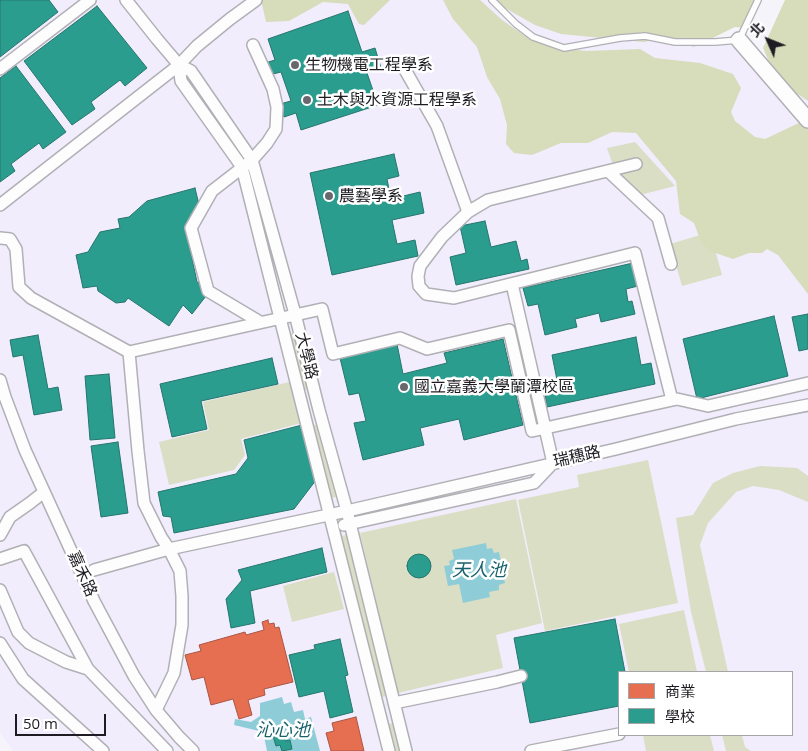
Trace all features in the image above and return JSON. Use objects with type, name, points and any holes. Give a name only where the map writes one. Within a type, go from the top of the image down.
[{"type":"street","points":[[0,68],[90,0]]},
{"type":"street","name":"大學路","points":[[126,0],[180,65],[191,71],[252,160],[347,511],[406,751]]},
{"type":"street","points":[[0,205],[180,65],[197,46],[256,0]]},
{"type":"street","points":[[739,40],[808,120]]},
{"type":"street","points":[[253,45],[273,89],[277,107],[276,129],[252,160],[212,191],[191,228],[208,291],[260,322]]},
{"type":"street","points":[[180,65],[181,81],[242,167],[389,751]]},
{"type":"street","points":[[404,68],[437,126],[468,212]]},
{"type":"street","points":[[636,164],[488,200],[468,212],[442,237],[420,266],[419,286],[426,294],[454,298],[635,253],[672,400]]},
{"type":"street","points":[[608,171],[658,218],[671,264]]},
{"type":"street","points":[[0,238],[10,239],[16,249],[19,287],[31,298],[129,352],[322,309],[333,354],[400,338],[426,349],[509,330],[532,431],[677,399],[708,406],[808,383]]},
{"type":"street","points":[[333,528],[534,484],[553,463],[512,284]]},
{"type":"street","points":[[129,352],[144,503],[160,537],[169,549],[180,571],[182,596],[182,625],[174,673],[156,710]]},
{"type":"street","name":"嘉禾路","points":[[0,380],[22,441],[94,601],[134,676],[156,710],[193,751]]},
{"type":"street","name":"瑞穗路","points":[[94,570],[169,549],[330,515],[736,419],[808,405]]},
{"type":"street","points":[[0,535],[10,518],[44,492]]},
{"type":"street","points":[[0,559],[24,551],[88,669],[168,751]]},
{"type":"street","points":[[0,590],[18,632],[29,643],[66,662],[88,669]]},
{"type":"street","points":[[0,643],[23,678],[103,751]]},
{"type":"street","points":[[394,703],[521,676]]},
{"type":"street","points":[[531,751],[618,734]]},
{"type":"lane","points":[[492,0],[516,24],[533,37],[564,48],[620,38],[645,36],[675,42],[739,40],[758,0]]},
{"type":"shaded area","name":"國立嘉義大學蘭潭校區","points":[[0,0],[555,0],[580,16],[752,42],[808,102],[808,751],[13,751],[0,732]]},
{"type":"green space","points":[[248,0],[390,0],[364,25],[359,24],[348,4],[323,2],[289,21],[266,22],[262,4]]},
{"type":"green space","points":[[443,0],[480,0],[502,20],[525,36],[550,46],[585,51],[640,49],[655,58],[700,63],[733,74],[741,88],[731,112],[735,121],[755,137],[765,139],[803,121],[808,130],[808,294],[778,255],[767,249],[762,253],[749,253],[733,259],[710,251],[701,242],[694,223],[680,214],[676,181],[636,133],[612,132],[588,143],[561,143],[532,155],[514,153],[506,144],[507,125],[500,99],[487,77],[477,47],[453,19]]},
{"type":"green space","points":[[495,0],[755,0],[745,28],[735,27],[694,47],[661,38],[644,42],[561,34],[535,25],[500,5]]},
{"type":"green space","points":[[785,0],[808,0],[808,101],[777,80],[763,48]]},
{"type":"green space","points":[[635,142],[675,186],[640,195],[616,174],[607,148]]},
{"type":"green space","points":[[710,232],[722,275],[682,286],[670,244]]},
{"type":"green space","points":[[294,332],[309,389],[305,390],[290,334]]},
{"type":"green space","points":[[298,380],[309,421],[241,439],[245,455],[234,470],[169,485],[159,442],[209,430],[203,402]]},
{"type":"green space","points":[[318,424],[336,497],[331,498],[314,425]]},
{"type":"green space","points":[[648,460],[678,603],[545,631],[518,500],[579,487],[577,475]]},
{"type":"green space","points":[[760,466],[797,468],[808,476],[808,502],[779,490],[753,486],[736,492],[708,523],[700,545],[728,671],[706,671],[691,612],[676,518],[693,515],[713,483],[733,473]]},
{"type":"green space","points":[[516,499],[542,623],[496,635],[503,668],[398,693],[360,533]]},
{"type":"green space","points":[[346,535],[386,696],[382,697],[341,536]]},
{"type":"green space","points":[[334,572],[344,609],[292,622],[283,586]]},
{"type":"green space","points":[[684,610],[697,671],[629,671],[619,624]]},
{"type":"green space","points":[[393,723],[401,751],[396,751],[389,724]]},
{"type":"green space","points":[[643,736],[710,736],[714,751],[646,751]]},
{"type":"green space","points":[[722,736],[742,736],[745,747],[751,751],[726,751]]},
{"type":"water","name":"天人池","points":[[486,543],[487,549],[492,548],[494,553],[499,552],[505,583],[499,585],[499,590],[489,592],[490,597],[463,603],[459,584],[448,586],[444,566],[450,565],[449,561],[454,559],[452,550]]},
{"type":"water","name":"沁心池","points":[[282,697],[284,704],[291,702],[294,712],[303,710],[305,719],[311,717],[320,751],[267,751],[264,736],[259,731],[234,725],[235,719],[251,722],[260,716],[260,703]]},
{"type":"building: 商業","points":[[268,620],[269,624],[274,623],[275,628],[279,627],[293,682],[264,689],[265,695],[248,700],[252,715],[239,719],[233,699],[211,705],[204,677],[192,680],[185,655],[201,651],[199,645],[245,632],[246,635],[264,630],[262,622]]},
{"type":"building: 商業","points":[[356,717],[364,751],[331,751],[326,733],[334,731],[332,723]]},
{"type":"building: 學校","points":[[0,0],[49,0],[58,12],[0,57]]},
{"type":"building: 學校","points":[[97,6],[147,68],[125,86],[120,80],[91,102],[95,109],[72,125],[24,61]]},
{"type":"building: 學校","points":[[348,11],[362,52],[375,48],[381,68],[367,73],[378,105],[301,130],[296,113],[284,117],[280,104],[291,101],[281,72],[269,75],[265,63],[275,60],[268,39]]},
{"type":"building: 學校","points":[[16,66],[66,132],[43,149],[39,143],[11,164],[15,171],[0,182],[0,78]]},
{"type":"building: 學校","points":[[394,154],[399,176],[387,179],[391,199],[420,192],[424,213],[392,220],[397,244],[415,240],[418,256],[332,275],[310,173]]},
{"type":"building: 學校","points":[[195,188],[199,205],[186,230],[197,282],[201,284],[206,296],[192,314],[183,305],[169,326],[128,298],[125,302],[116,303],[98,291],[97,286],[83,288],[76,255],[88,252],[100,232],[120,228],[118,219],[129,217],[147,201]]},
{"type":"building: 學校","points":[[485,221],[491,247],[516,241],[521,261],[527,259],[529,269],[456,285],[450,257],[466,253],[460,226]]},
{"type":"building: 學校","points":[[633,263],[638,286],[626,289],[628,302],[632,301],[635,314],[601,322],[599,313],[575,319],[577,327],[545,335],[538,304],[528,306],[523,288]]},
{"type":"building: 學校","points":[[808,314],[808,349],[799,351],[792,317]]},
{"type":"building: 學校","points":[[774,316],[788,376],[697,399],[683,339]]},
{"type":"building: 學校","points":[[38,335],[48,389],[58,387],[62,410],[34,415],[23,355],[13,357],[10,340]]},
{"type":"building: 學校","points":[[636,337],[641,365],[651,363],[655,384],[547,407],[544,388],[558,385],[552,355]]},
{"type":"building: 學校","points":[[503,339],[523,425],[464,440],[459,419],[420,428],[424,445],[363,460],[354,423],[366,421],[359,393],[349,395],[340,358],[397,344],[403,374],[447,363],[444,353]]},
{"type":"building: 學校","points":[[272,358],[278,384],[201,401],[207,429],[172,437],[160,384]]},
{"type":"building: 學校","points":[[109,374],[115,438],[90,440],[85,376]]},
{"type":"building: 學校","points":[[302,425],[316,480],[294,509],[174,533],[171,517],[163,516],[158,492],[236,474],[248,458],[244,440]]},
{"type":"building: 學校","points":[[118,442],[128,513],[101,517],[91,446]]},
{"type":"building: 學校","points":[[322,548],[327,572],[250,591],[255,623],[231,628],[226,599],[242,580],[238,570]]},
{"type":"building: 學校","points":[[419,554],[428,557],[431,566],[428,575],[419,578],[410,575],[407,566],[410,557]]},
{"type":"building: 學校","points":[[615,619],[625,671],[618,671],[618,706],[530,723],[514,638]]},
{"type":"building: 學校","points":[[340,639],[348,675],[345,676],[353,712],[330,718],[324,691],[299,697],[289,655],[315,649],[314,645]]},
{"type":"building: 學校","points":[[283,734],[285,741],[290,740],[292,749],[282,751],[280,745],[276,746],[273,736]]},
{"type":"place","name":"生物機電工程學系","points":[[295,65]]},
{"type":"place","name":"土木與水資源工程學系","points":[[307,100]]},
{"type":"place","name":"農藝學系","points":[[329,196]]},
{"type":"place","name":"國立嘉義大學蘭潭校區","points":[[404,387]]}]
